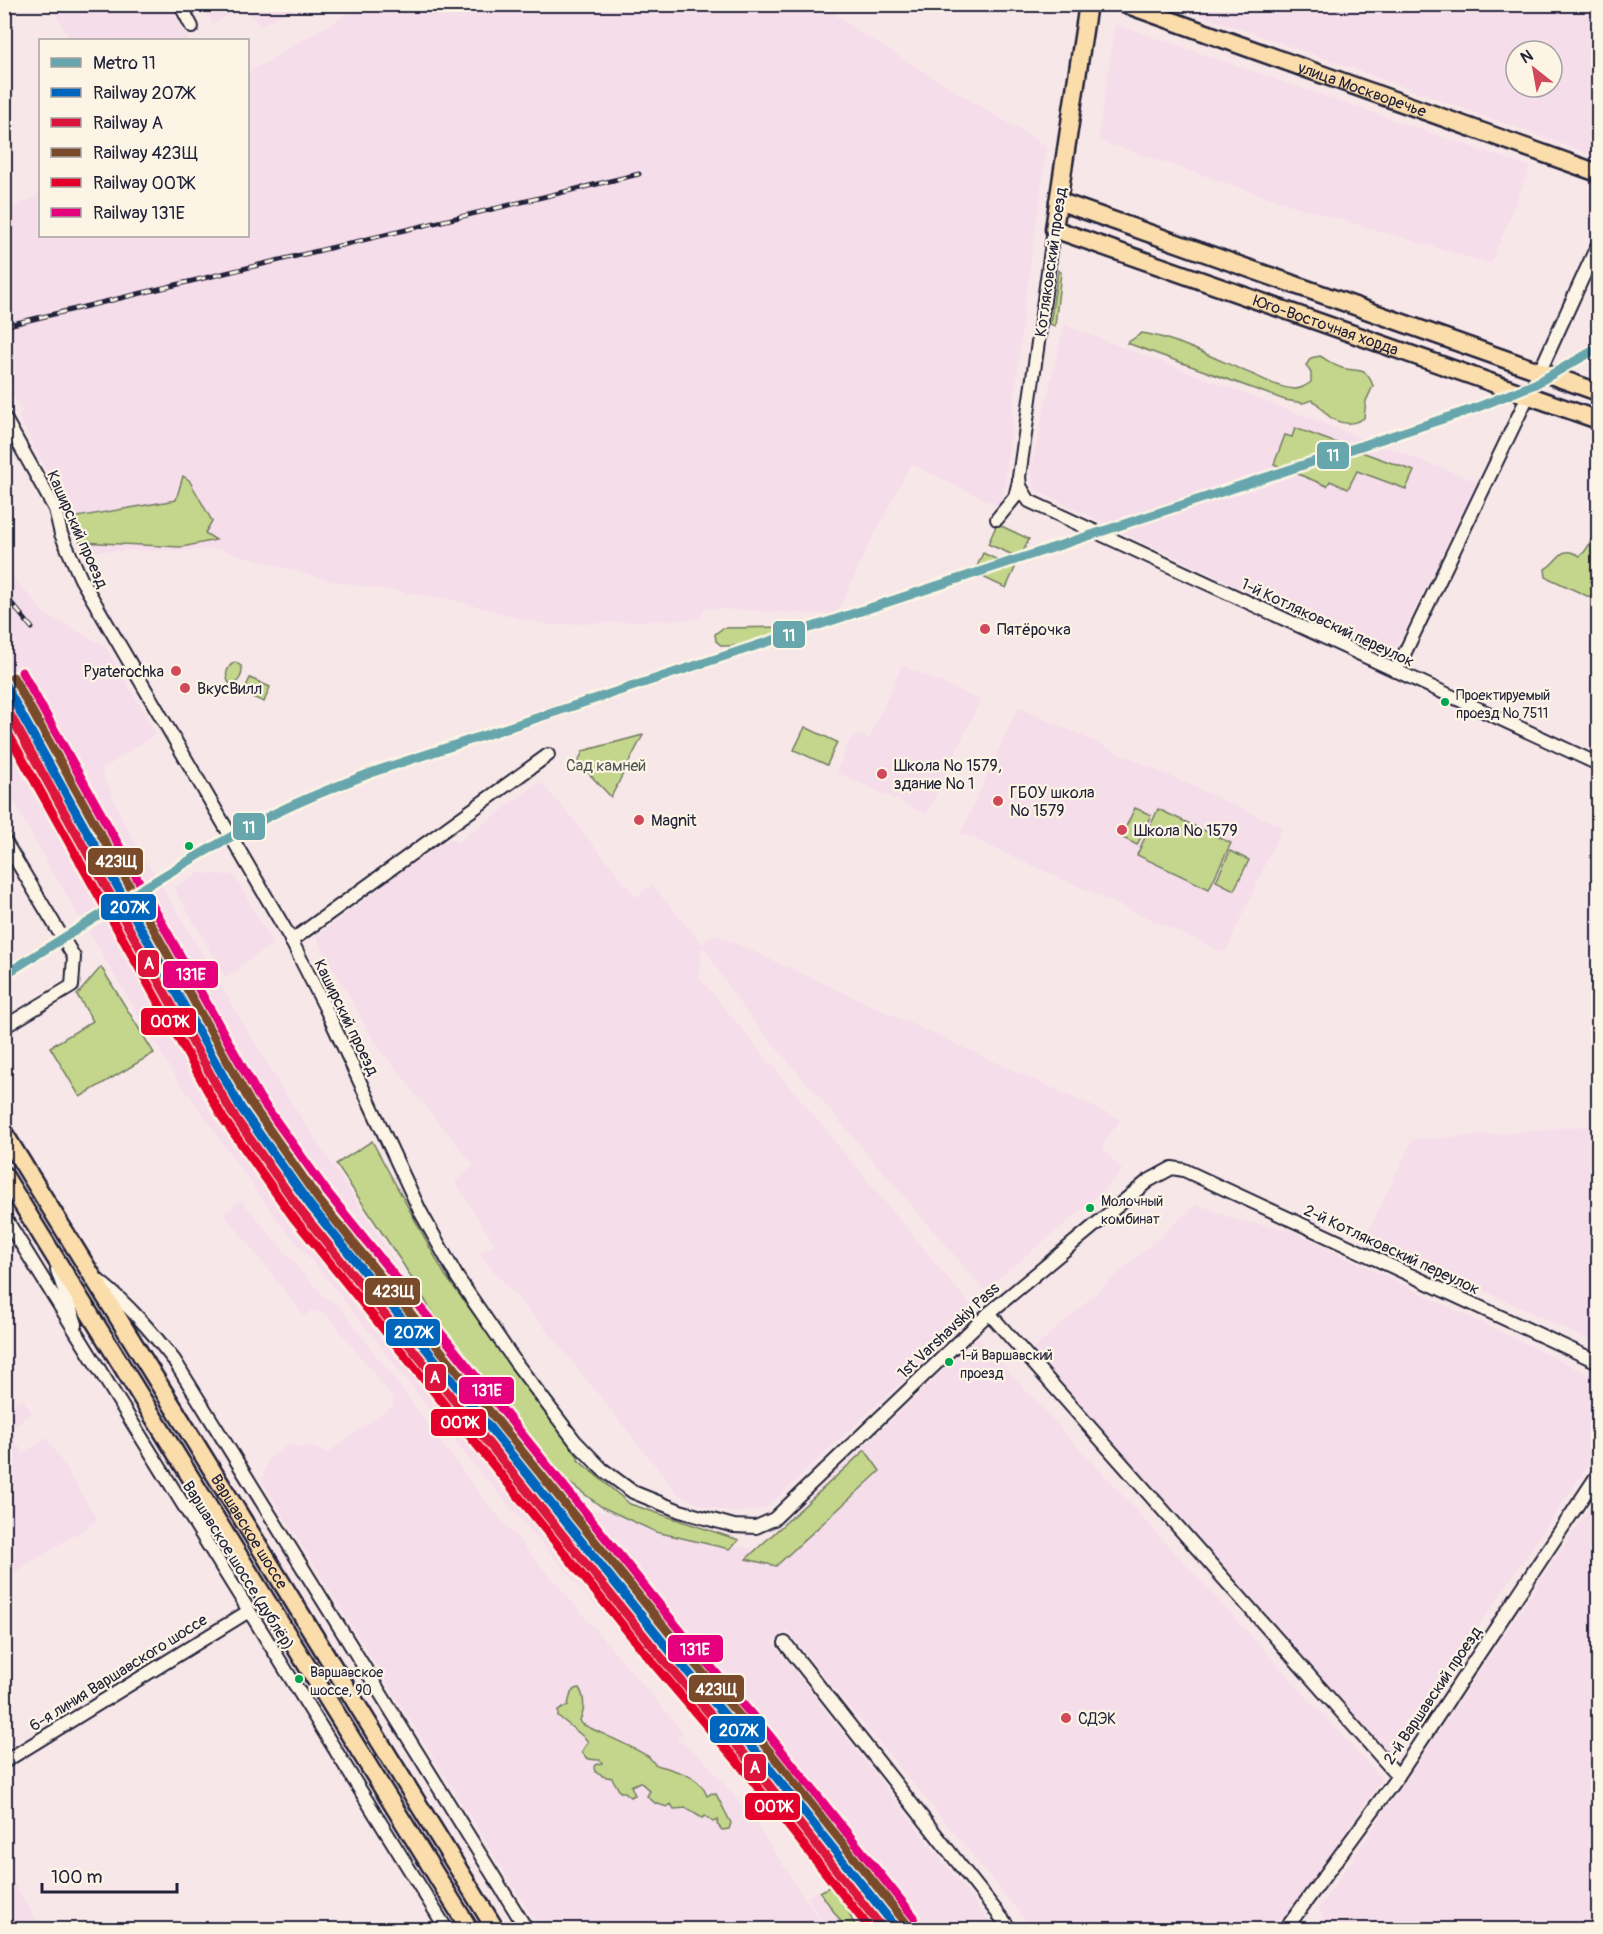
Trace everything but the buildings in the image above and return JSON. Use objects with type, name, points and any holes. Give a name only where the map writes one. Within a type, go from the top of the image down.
[{"type":"main road","name":"Котляковский проезд","points":[[1054,229],[1088,4]]},
{"type":"main road","name":"улица Москворечье","points":[[1125,4],[1599,173]]},
{"type":"main road","name":"Юго-Восточная хорда","points":[[1058,201],[1599,392]]},
{"type":"main road","name":"Юго-Восточная хорда","points":[[1054,229],[1599,420]]},
{"type":"main road","name":"Варшавское шоссе","points":[[4,1133],[496,1929]]},
{"type":"main road","name":"Варшавское шоссе","points":[[4,1175],[470,1929]]},
{"type":"street","points":[[180,4],[192,27]]},
{"type":"street","name":"Котляковский проезд","points":[[1010,505],[1015,497],[1019,477],[1054,229]]},
{"type":"street","points":[[1396,671],[1599,244]]},
{"type":"street","name":"Каширский проезд","points":[[4,417],[55,509],[61,534],[81,579],[291,941],[329,1016],[420,1211],[452,1268],[503,1345],[574,1441],[602,1469],[633,1492],[680,1511],[734,1526],[756,1527]]},
{"type":"street","points":[[998,519],[1010,505],[1029,501],[1020,486],[1019,477]]},
{"type":"street","name":"1-й Котляковский переулок","points":[[1029,501],[1599,764]]},
{"type":"street","points":[[291,941],[548,755]]},
{"type":"street","points":[[4,840],[74,957],[72,986],[4,1028]]},
{"type":"street","name":"1st Varshavskiy Pass","points":[[756,1527],[774,1519],[989,1313],[1148,1181],[1172,1168]]},
{"type":"street","name":"2-й Котляковский переулок","points":[[1172,1168],[1184,1170],[1599,1362]]},
{"type":"street","name":"Варшавское шоссе (дублёр)","points":[[4,1216],[447,1929]]},
{"type":"street","points":[[49,1246],[84,1347]]},
{"type":"street","points":[[92,1275],[142,1320],[174,1360],[527,1929]]},
{"type":"street","points":[[989,1313],[1398,1776]]},
{"type":"street","name":"2-й Варшавский проезд","points":[[1285,1929],[1398,1776],[1599,1474]]},
{"type":"street","name":"6-я линия Варшавского шоссе","points":[[4,1761],[249,1611]]},
{"type":"street","points":[[784,1643],[1011,1929]]},
{"type":"shaded area","points":[[50,5],[168,5],[188,39],[69,39]]},
{"type":"shaded area","points":[[202,5],[246,5],[213,24]]},
{"type":"shaded area","points":[[246,5],[297,5],[259,27]]},
{"type":"shaded area","points":[[362,5],[822,5],[864,35],[1047,147],[1024,311],[1002,508],[911,464],[836,615],[704,608],[700,619],[546,625],[453,600],[331,581],[223,550],[90,551],[18,416],[23,412],[5,381],[5,214],[39,194],[39,237],[249,237],[249,72]]},
{"type":"shaded area","points":[[1170,5],[1598,5],[1598,157],[1318,56]]},
{"type":"shaded area","points":[[1115,24],[1530,167],[1491,264],[1301,208],[1098,140]]},
{"type":"shaded area","points":[[1064,325],[1478,482],[1390,660],[1035,490],[1030,471]]},
{"type":"shaded area","points":[[4,566],[45,614],[105,646],[156,734],[101,770],[125,825],[283,1090],[481,1393],[562,1502],[755,1550],[978,1338],[1382,1779],[1311,1882],[1275,1929],[1033,1929],[787,1631],[772,1642],[995,1929],[862,1929],[686,1710],[474,1465],[337,1291],[278,1221],[174,1074],[50,868],[5,785]]},
{"type":"shaded area","points":[[902,665],[980,700],[927,814],[836,772],[851,738],[860,735],[869,739]]},
{"type":"shaded area","name":"Школа № 1579","points":[[1018,707],[1282,827],[1225,953],[961,833]]},
{"type":"shaded area","points":[[540,782],[636,897],[652,885],[702,944],[715,934],[1120,1119],[1102,1147],[1123,1171],[1085,1207],[984,1290],[745,1011],[702,945],[699,977],[976,1312],[766,1508],[735,1513],[700,1505],[679,1495],[554,1339],[479,1254],[495,1244],[455,1182],[474,1166],[377,1046],[316,937],[405,868],[450,839],[457,843]]},
{"type":"shaded area","points":[[199,873],[234,875],[273,945],[239,965],[240,969],[225,977],[174,888]]},
{"type":"shaded area","points":[[1598,1125],[1598,1344],[1366,1235],[1413,1139]]},
{"type":"shaded area","points":[[241,1200],[323,1296],[339,1306],[487,1503],[683,1732],[676,1738],[700,1756],[751,1816],[825,1929],[540,1929],[262,1481],[268,1459],[291,1443],[304,1449],[305,1445],[328,1453],[393,1406],[394,1399],[327,1315],[311,1310],[304,1316],[224,1213]]},
{"type":"shaded area","points":[[1197,1204],[1240,1221],[1288,1229],[1598,1379],[1598,1451],[1394,1751],[1382,1749],[1032,1350]]},
{"type":"shaded area","points":[[22,1398],[32,1414],[8,1429],[23,1453],[47,1438],[98,1520],[5,1578],[5,1409]]},
{"type":"shaded area","points":[[1598,1496],[1598,1929],[1311,1929],[1324,1916],[1318,1910]]},
{"type":"shaded area","points":[[5,1869],[42,1929],[5,1929]]},
{"type":"shaded area","points":[[817,1891],[844,1929],[828,1929],[807,1897]]},
{"type":"green space","points":[[1058,270],[1061,272],[1055,326],[1050,324]]},
{"type":"green space","points":[[1142,333],[1185,345],[1274,384],[1294,389],[1311,382],[1311,373],[1306,365],[1311,358],[1320,356],[1339,367],[1364,372],[1373,386],[1366,401],[1364,418],[1351,423],[1338,422],[1312,400],[1303,403],[1285,400],[1127,343]]},
{"type":"green space","points":[[1295,428],[1414,471],[1406,489],[1357,471],[1348,489],[1330,481],[1327,486],[1274,464],[1285,435],[1292,437]]},
{"type":"green space","points":[[183,476],[189,480],[212,521],[205,533],[216,540],[182,547],[80,542],[71,518],[176,500]]},
{"type":"green space","points":[[997,524],[1029,539],[1020,558],[988,544]]},
{"type":"green space","points":[[1596,527],[1598,528],[1598,601],[1546,577],[1545,569],[1564,553],[1580,556],[1584,553]]},
{"type":"green space","points":[[983,553],[1015,568],[1006,588],[974,573]]},
{"type":"green space","points":[[790,627],[798,637],[793,644],[722,646],[716,641],[715,634],[723,628]]},
{"type":"green space","points":[[235,662],[241,666],[242,672],[231,686],[227,673],[229,667]]},
{"type":"green space","points":[[250,678],[270,687],[264,702],[243,693]]},
{"type":"green space","points":[[805,727],[837,742],[827,765],[794,750]]},
{"type":"green space","name":"Сад камней","points":[[643,735],[611,797],[578,762],[583,751]]},
{"type":"green space","points":[[1135,808],[1151,815],[1137,845],[1121,837]]},
{"type":"green space","points":[[1158,809],[1231,843],[1209,889],[1137,855]]},
{"type":"green space","points":[[1230,851],[1249,860],[1234,890],[1216,881]]},
{"type":"green space","points":[[101,967],[154,1053],[80,1097],[50,1047],[93,1021],[77,995]]},
{"type":"green space","points":[[372,1141],[445,1275],[579,1458],[578,1460],[630,1504],[739,1540],[729,1549],[656,1532],[602,1507],[540,1461],[481,1393],[403,1264],[336,1164]]},
{"type":"green space","points":[[865,1450],[880,1471],[776,1566],[746,1559]]},
{"type":"green space","points":[[579,1688],[584,1704],[580,1720],[582,1724],[641,1752],[657,1765],[689,1776],[700,1784],[707,1796],[712,1793],[716,1794],[731,1823],[729,1829],[722,1830],[717,1824],[718,1820],[713,1822],[705,1816],[702,1818],[686,1808],[674,1809],[671,1804],[667,1807],[655,1803],[647,1796],[650,1791],[640,1782],[631,1786],[635,1795],[630,1797],[625,1792],[620,1792],[612,1778],[595,1772],[595,1765],[602,1763],[600,1760],[589,1759],[585,1756],[582,1751],[588,1742],[558,1716],[558,1711],[568,1705],[572,1692]]},
{"type":"green space","points":[[829,1887],[846,1901],[850,1916],[859,1929],[846,1929],[820,1892]]},
{"type":"railway","points":[[4,326],[639,174]]},
{"type":"railway","points":[[4,594],[32,628]]},
{"type":"railway","points":[[4,728],[227,1119],[261,1170],[877,1930]]},
{"type":"metro line","name":"11","points":[[4,975],[216,845],[310,797],[376,771],[1473,409],[1535,384],[1598,348]]},
{"type":"rail line","name":"131Е","points":[[22,672],[259,1097],[327,1192],[686,1638],[769,1735],[914,1917]]},
{"type":"rail line","name":"423Щ","points":[[13,677],[250,1102],[318,1199],[678,1644],[761,1741],[906,1923]]},
{"type":"rail line","name":"207Ж","points":[[4,683],[241,1108],[310,1205],[670,1651],[753,1748],[898,1930]]},
{"type":"rail line","name":"A","points":[[4,704],[232,1113],[301,1211],[662,1658],[745,1755],[884,1930]]},
{"type":"rail line","name":"001Ж","points":[[4,726],[223,1118],[293,1217],[654,1664],[737,1761],[871,1930]]},
{"type":"place","name":"Пятёрочка","points":[[985,629]]},
{"type":"place","name":"Pyaterochka","points":[[176,671]]},
{"type":"place","name":"ВкусВилл","points":[[185,688]]},
{"type":"place","name":"Проектируемый проезд № 7511","points":[[1445,702]]},
{"type":"place","name":"Школа № 1579, здание № 1","points":[[882,774]]},
{"type":"place","name":"ГБОУ школа № 1579","points":[[998,801]]},
{"type":"place","name":"Magnit","points":[[639,820]]},
{"type":"place","name":"Школа № 1579","points":[[1122,830]]},
{"type":"place","name":"Молочный комбинат","points":[[1090,1208]]},
{"type":"place","name":"1-й Варшавский проезд","points":[[949,1362]]},
{"type":"place","name":"Варшавское шоссе, 90","points":[[299,1679]]},
{"type":"place","name":"СДЭК","points":[[1066,1718]]}]
